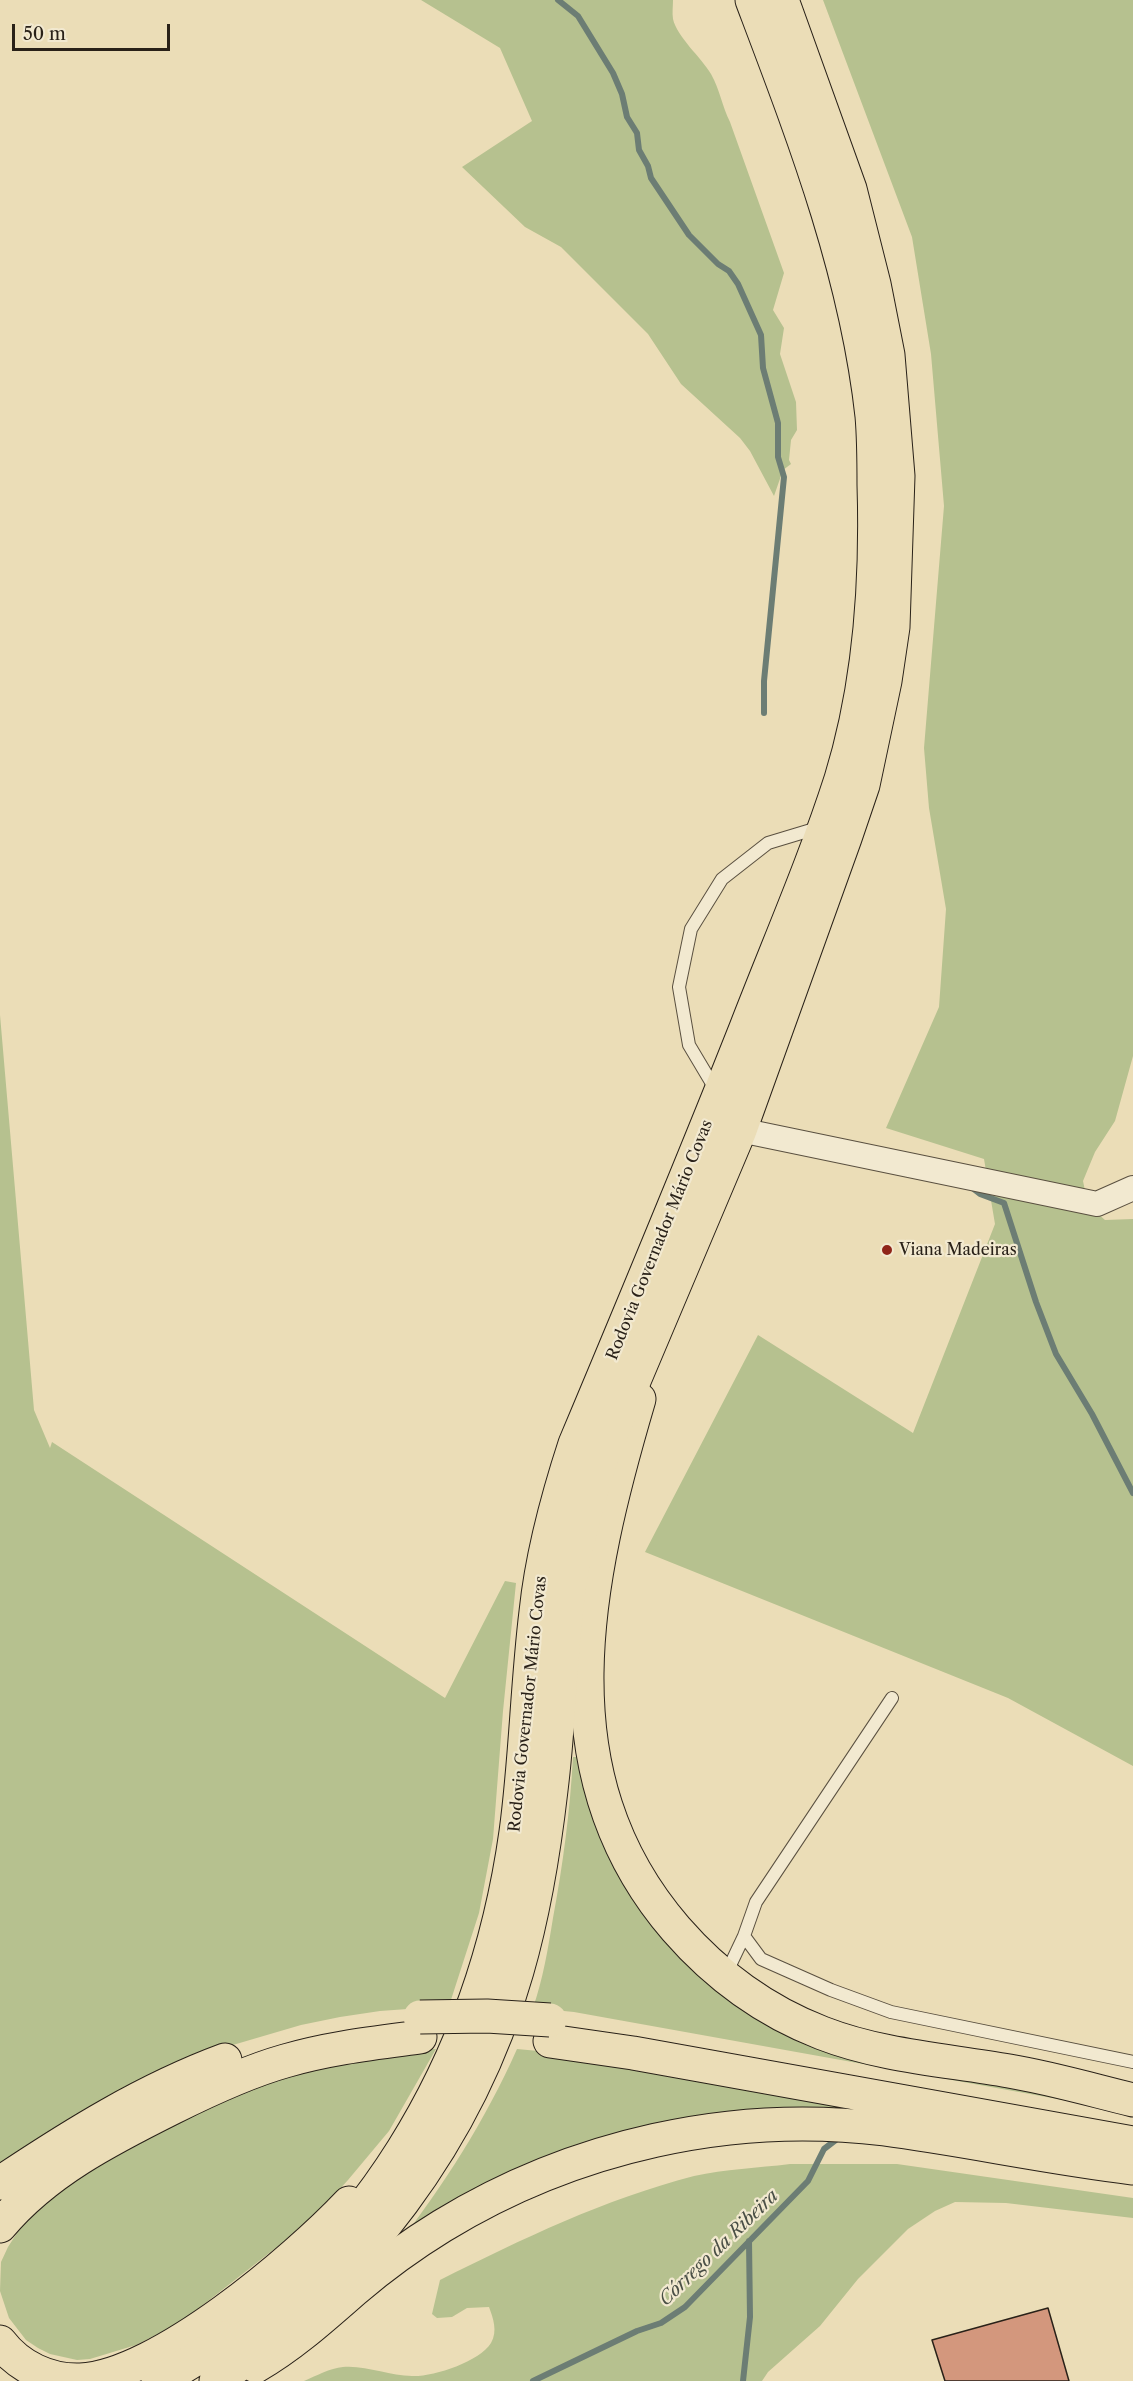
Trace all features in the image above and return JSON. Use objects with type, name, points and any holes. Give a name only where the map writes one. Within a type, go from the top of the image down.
[{"type":"highway","name":"Rodovia Governador Mário Covas","points":[[158,2381],[228,2337],[264,2308],[308,2268],[357,2214],[400,2155],[434,2096],[460,2043],[488,1965],[507,1883],[522,1783],[536,1612],[544,1560],[561,1486],[575,1444],[719,1096],[825,826],[842,776],[854,724],[870,616],[876,549],[872,418],[849,288],[829,215],[752,0]]},
{"type":"highway","name":"Rodovia Governador Mário Covas","points":[[216,2381],[245,2361],[303,2314],[355,2262],[380,2233],[404,2203],[448,2134],[488,2054],[517,1973],[537,1889],[552,1786],[566,1616],[579,1536],[603,1454],[740,1130],[863,785],[885,681],[893,627],[898,476],[895,417],[888,355],[874,284],[850,189],[782,0]]},
{"type":"highway","points":[[698,1227],[641,1390],[602,1534],[590,1617],[587,1694],[589,1729],[600,1791],[621,1846],[634,1872],[666,1918],[685,1940],[724,1977],[792,2020],[855,2044],[889,2052],[1013,2072],[1133,2100]]},
{"type":"highway","points":[[4,2207],[76,2132],[118,2108],[207,2067],[277,2042],[313,2033],[420,2027],[488,2016],[633,2053],[1133,2143]]},
{"type":"highway","points":[[550,2031],[637,2033],[1133,2122]]},
{"type":"highway","points":[[0,2342],[19,2361],[33,2370],[48,2376],[81,2380],[113,2372],[173,2345],[276,2270],[341,2211],[393,2152],[434,2096]]},
{"type":"highway","points":[[232,2381],[297,2339],[377,2271],[441,2227],[502,2194],[566,2166],[657,2140],[746,2126],[834,2125],[921,2134],[1056,2158],[1133,2168]]},
{"type":"street","points":[[740,1130],[1097,1204],[1133,1188]]},
{"type":"lane","points":[[719,1096],[689,1045],[679,987],[690,929],[722,879],[768,843],[825,826]]},
{"type":"lane","points":[[724,1977],[744,1936],[756,1902],[892,1698]]},
{"type":"lane","points":[[744,1936],[761,1959],[831,1990],[891,2012],[1133,2062]]},
{"type":"green space","points":[[421,0],[673,0],[675,26],[707,67],[717,86],[784,273],[773,310],[784,328],[780,354],[796,402],[797,430],[791,440],[789,460],[791,464],[783,470],[774,496],[750,451],[740,438],[681,384],[648,334],[561,247],[525,227],[462,167],[532,121],[500,48]]},
{"type":"green space","points":[[823,0],[1133,0],[1133,1056],[1115,1121],[1095,1152],[1083,1181],[1088,1205],[1105,1220],[1133,1219],[1133,1766],[1008,1698],[645,1552],[758,1335],[913,1433],[995,1224],[984,1159],[886,1128],[939,1007],[946,909],[929,808],[924,748],[944,506],[931,354],[912,237]]},
{"type":"green space","points":[[0,1015],[34,1410],[50,1448],[52,1442],[445,1698],[505,1581],[516,1583],[493,1839],[479,1913],[449,2006],[380,2011],[340,2017],[301,2025],[226,2047],[0,2169]]},
{"type":"green space","points":[[573,1757],[584,1757],[723,1988],[1020,2087],[1091,2105],[574,2012],[533,2008],[545,1964],[560,1878]]},
{"type":"green space","points":[[436,2049],[389,2131],[327,2203],[282,2243],[180,2323],[136,2345],[90,2359],[77,2360],[50,2354],[38,2348],[26,2340],[9,2318],[0,2291],[1,2262],[8,2247],[26,2219],[89,2169],[259,2080],[401,2050]]},
{"type":"green space","points":[[517,2049],[549,2052],[1092,2144],[711,2122],[396,2247],[431,2200],[462,2152],[505,2076]]},
{"type":"green space","points":[[790,2164],[897,2164],[1133,2198],[1133,2218],[1006,2203],[955,2202],[935,2211],[908,2229],[858,2279],[820,2326],[768,2372],[762,2381],[304,2381],[343,2367],[403,2376],[421,2376],[455,2367],[485,2350],[493,2338],[494,2325],[489,2307],[467,2308],[452,2317],[437,2318],[432,2314],[440,2280],[564,2221],[661,2185],[730,2170]]},
{"type":"building","points":[[1048,2308],[1069,2381],[945,2381],[932,2340]]},
{"type":"waterway","points":[[558,0],[578,16],[613,73],[622,94],[627,117],[637,133],[639,150],[648,166],[651,178],[689,235],[718,264],[729,271],[738,284],[761,335],[763,368],[778,423],[778,457],[784,477],[764,681],[764,713]]},
{"type":"waterway","points":[[971,1187],[980,1194],[1004,1203],[1036,1302],[1056,1354],[1092,1414],[1133,1493]]},
{"type":"waterway","name":"Córrego da Ribeira","points":[[533,2381],[637,2331],[661,2323],[685,2307],[808,2181],[824,2149],[837,2139]]},
{"type":"waterway","points":[[743,2381],[750,2317],[749,2241]]},
{"type":"place","name":"Viana Madeiras","points":[[887,1250]]}]
